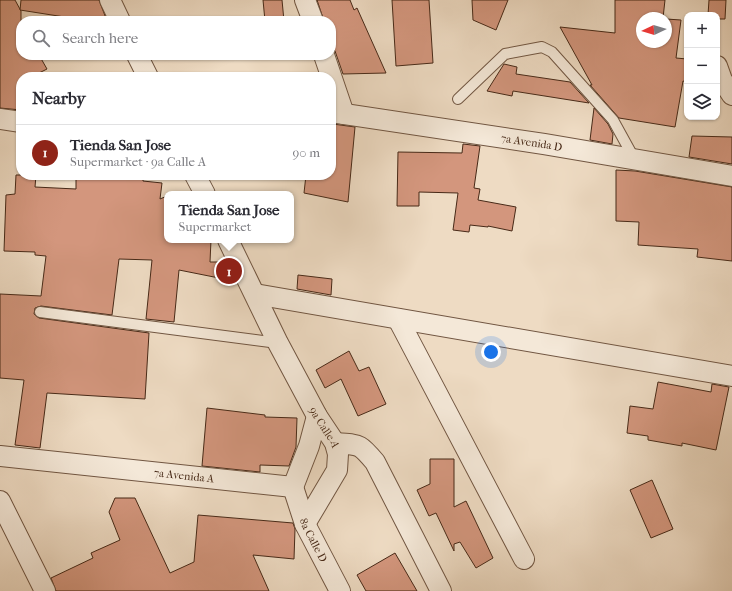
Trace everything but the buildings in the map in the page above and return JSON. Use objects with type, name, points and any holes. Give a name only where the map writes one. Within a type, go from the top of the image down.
[{"type":"street","points":[[110,0],[118,16]]},
{"type":"street","points":[[306,0],[311,16]]},
{"type":"street","points":[[140,60],[146,72]]},
{"type":"street","points":[[325,60],[328,72]]},
{"type":"street","points":[[720,74],[732,95]]},
{"type":"street","name":"7a Avenida D","points":[[337,113],[544,144],[732,176]]},
{"type":"street","points":[[0,119],[16,121]]},
{"type":"street","points":[[198,180],[203,191]]},
{"type":"street","name":"9a Calle A","points":[[230,243],[278,343],[317,416],[335,444],[362,447],[375,462],[441,591]]},
{"type":"street","points":[[255,294],[732,376]]},
{"type":"street","points":[[398,318],[524,559]]},
{"type":"street","points":[[293,487],[309,446],[317,416]]},
{"type":"street","points":[[305,524],[337,470],[338,454],[335,444]]},
{"type":"street","name":"7a Avenida A","points":[[0,456],[293,487]]},
{"type":"street","name":"8a Calle D","points":[[293,487],[305,524],[340,591]]},
{"type":"street","points":[[0,501],[45,591]]},
{"type":"lane","points":[[458,99],[505,54],[542,47],[552,52],[613,120],[635,160]]},
{"type":"lane","points":[[40,312],[278,343]]},
{"type":"place","name":"Tienda San Jose","points":[[229,271]]}]
